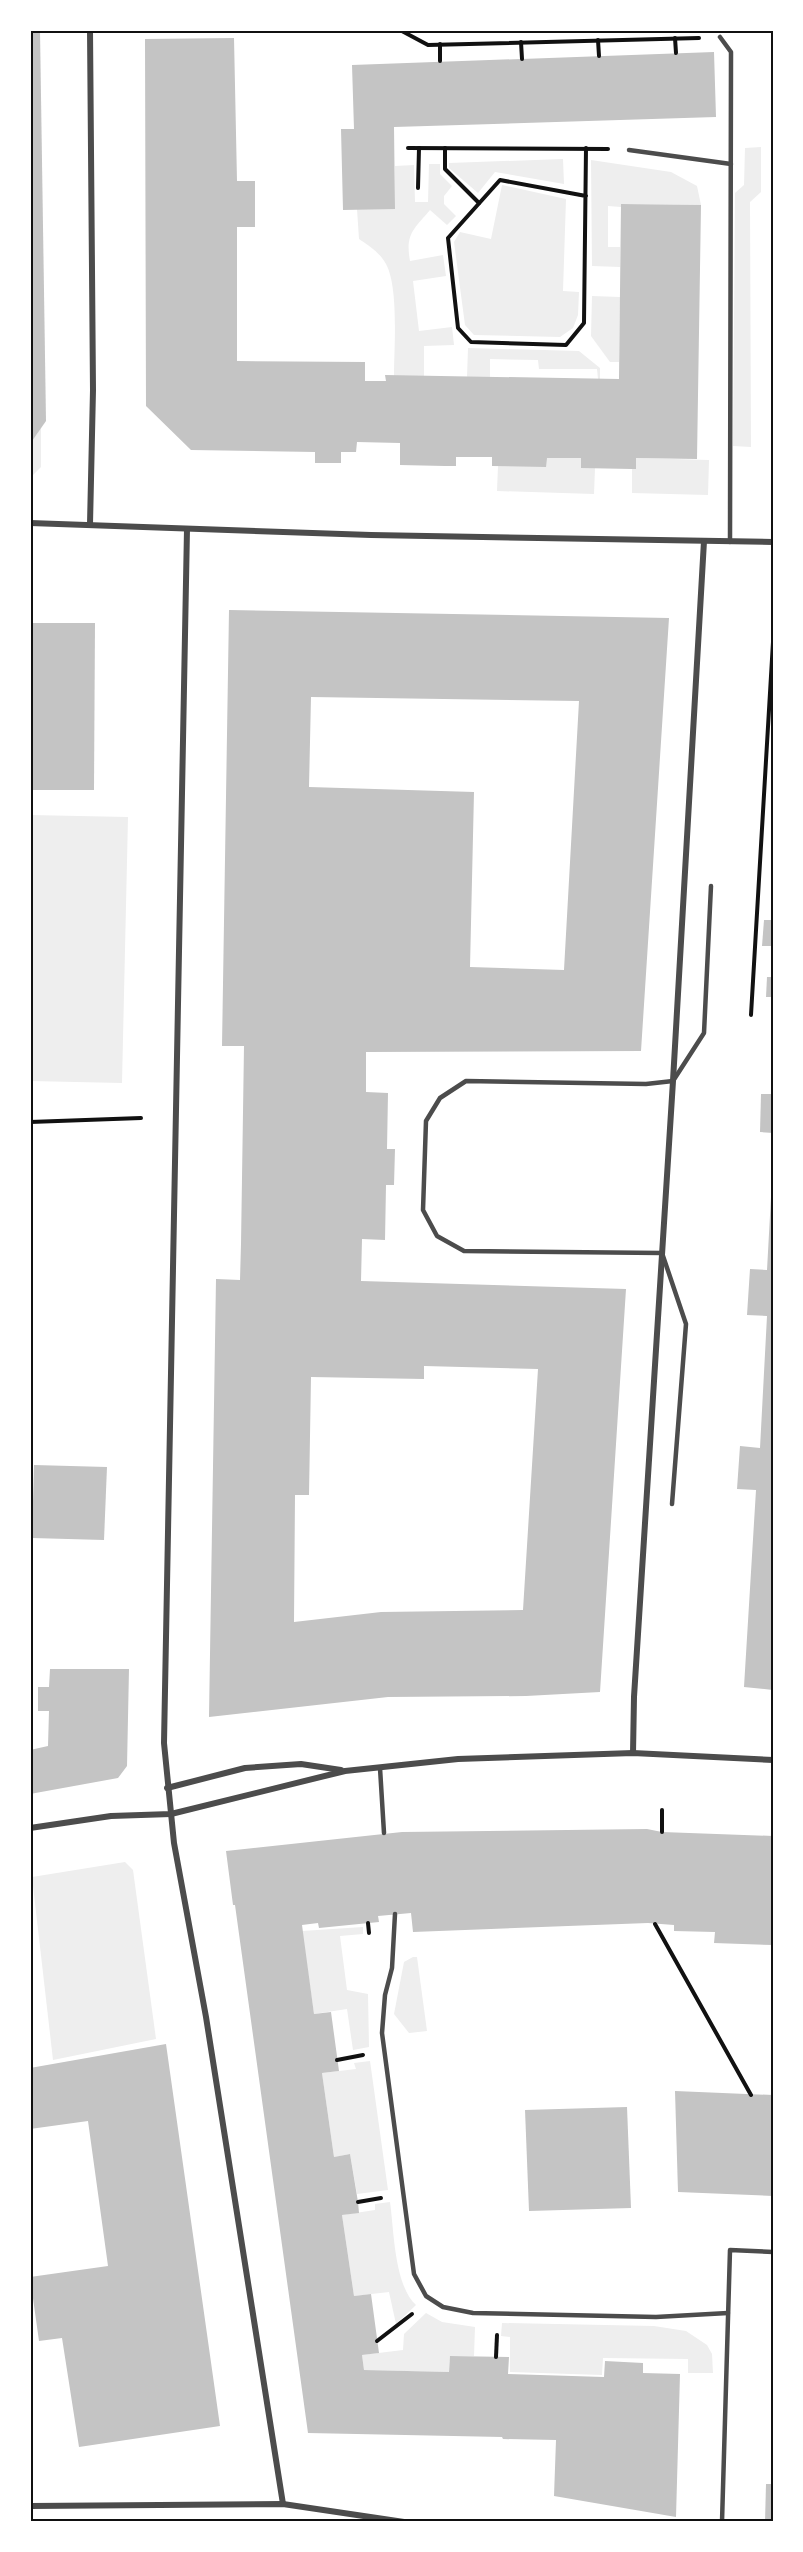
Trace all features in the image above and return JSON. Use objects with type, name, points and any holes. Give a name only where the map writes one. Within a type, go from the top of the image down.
[{"type":"street","points":[[90,30],[93,390],[90,524]]},
{"type":"street","points":[[30,523],[187,529],[773,542]]},
{"type":"street","points":[[187,529],[164,1743],[171,1814],[206,2017],[282,2504]]},
{"type":"street","points":[[633,1753],[634,1697],[674,1081],[704,541]]},
{"type":"street","points":[[30,1828],[111,1816],[171,1814],[345,1771],[458,1760],[633,1753],[773,1760]]},
{"type":"street","points":[[167,1788],[245,1768],[301,1764],[345,1771]]},
{"type":"street","points":[[30,2506],[282,2504],[404,2522]]},
{"type":"lane","points":[[720,37],[731,52],[730,542]]},
{"type":"lane","points":[[629,150],[731,164]]},
{"type":"lane","points":[[672,1504],[686,1324],[662,1253],[464,1251],[437,1236],[423,1210],[426,1121],[440,1098],[466,1081],[646,1084],[674,1081],[704,1033],[711,886]]},
{"type":"lane","points":[[380,1768],[384,1833]]},
{"type":"lane","points":[[394,1914],[392,1968],[385,1995],[382,2033],[414,2274],[426,2296],[443,2307],[473,2313],[656,2317],[728,2313]]},
{"type":"lane","points":[[722,2522],[730,2250],[773,2252]]},
{"type":"path","points":[[400,30],[428,45],[720,37]]},
{"type":"path","points":[[675,38],[676,53]]},
{"type":"path","points":[[598,40],[599,56]]},
{"type":"path","points":[[521,42],[522,58]]},
{"type":"path","points":[[440,44],[440,61]]},
{"type":"path","points":[[408,148],[629,150]]},
{"type":"path","points":[[418,188],[419,148]]},
{"type":"path","points":[[445,148],[445,169],[479,203]]},
{"type":"path","points":[[586,148],[586,196],[584,323],[566,345],[471,342],[458,328],[448,238],[500,180],[586,196]]},
{"type":"path","points":[[751,1016],[773,642]]},
{"type":"path","points":[[30,1122],[141,1118]]},
{"type":"path","points":[[662,1810],[662,1832]]},
{"type":"path","points":[[655,1924],[751,2095]]},
{"type":"path","points":[[377,2341],[431,2299]]},
{"type":"shaded area","points":[[761,147],[761,192],[750,202],[751,447],[733,446],[735,193],[744,185],[745,148]]},
{"type":"shaded area","points":[[563,159],[564,184],[495,172],[478,193],[449,168],[449,163]]},
{"type":"shaded area","points":[[591,160],[671,172],[697,186],[701,205],[622,204],[621,207],[608,206],[608,247],[620,247],[620,267],[592,266]]},
{"type":"shaded area","points":[[429,164],[440,164],[440,174],[452,186],[444,196],[444,204],[456,216],[447,225],[430,210],[415,227],[410,238],[410,261],[443,255],[446,276],[413,281],[419,331],[452,327],[454,345],[424,346],[424,376],[394,376],[393,288],[386,264],[381,256],[359,239],[357,209],[395,208],[395,166],[414,165],[415,202],[428,202]]},
{"type":"shaded area","points":[[502,185],[566,199],[563,291],[579,292],[578,315],[573,328],[560,337],[474,335],[465,325],[454,242],[460,232],[491,239]]},
{"type":"shaded area","points":[[592,296],[620,297],[619,362],[610,362],[591,336]]},
{"type":"shaded area","points":[[468,348],[579,351],[600,368],[600,379],[598,379],[597,369],[539,369],[538,360],[490,359],[490,377],[467,377]]},
{"type":"shaded area","points":[[41,428],[41,467],[30,478],[30,444]]},
{"type":"shaded area","points":[[547,458],[581,458],[595,468],[594,494],[497,491],[498,466]]},
{"type":"shaded area","points":[[636,458],[709,460],[708,495],[632,493],[632,469]]},
{"type":"shaded area","points":[[30,815],[128,817],[122,1083],[30,1081]]},
{"type":"shaded area","points":[[125,1862],[133,1870],[156,2039],[53,2060],[32,1877]]},
{"type":"shaded area","points":[[363,1927],[363,1934],[340,1936],[347,1990],[368,1994],[369,2047],[353,2050],[347,2009],[314,2014],[302,1931]]},
{"type":"shaded area","points":[[417,1957],[427,2031],[409,2033],[394,2014],[404,1962]]},
{"type":"shaded area","points":[[370,2061],[388,2190],[357,2194],[350,2154],[334,2157],[322,2073],[356,2069],[354,2063]]},
{"type":"shaded area","points":[[390,2202],[399,2271],[409,2296],[416,2305],[396,2324],[389,2292],[354,2296],[342,2215],[375,2210],[375,2204]]},
{"type":"shaded area","points":[[426,2313],[442,2322],[475,2327],[474,2356],[450,2356],[449,2372],[364,2370],[362,2355],[403,2350],[404,2334]]},
{"type":"shaded area","points":[[502,2323],[654,2326],[686,2331],[707,2345],[712,2354],[713,2373],[688,2373],[688,2359],[603,2358],[602,2375],[510,2372],[510,2337],[501,2336]]},
{"type":"building","points":[[30,30],[40,30],[46,421],[30,444]]},
{"type":"building","points":[[234,38],[237,181],[255,181],[255,227],[237,227],[237,361],[365,362],[365,381],[386,381],[385,375],[619,379],[621,204],[701,205],[697,459],[636,458],[636,469],[632,469],[581,468],[581,458],[547,458],[546,467],[492,466],[492,457],[456,457],[456,466],[445,466],[400,465],[400,443],[357,442],[356,452],[341,452],[341,463],[315,463],[315,452],[191,450],[146,406],[145,39]]},
{"type":"building","points":[[714,52],[716,117],[394,127],[395,209],[343,210],[341,129],[354,129],[352,65]]},
{"type":"building","points":[[229,610],[669,618],[641,1051],[366,1052],[366,1092],[388,1093],[387,1149],[395,1149],[394,1185],[386,1185],[385,1240],[362,1239],[361,1281],[626,1289],[600,1692],[526,1696],[388,1697],[209,1717],[216,1279],[240,1280],[241,1244],[244,1046],[222,1046]],"holes":[[[311,697],[579,701],[564,970],[470,967],[474,792],[309,787]],[[424,1366],[538,1369],[523,1610],[381,1612],[294,1622],[295,1495],[309,1495],[311,1377],[424,1379]]]},
{"type":"building","points":[[30,623],[95,623],[94,790],[30,790]]},
{"type":"building","points":[[764,920],[773,920],[773,946],[762,946]]},
{"type":"building","points":[[767,977],[773,977],[773,997],[766,997]]},
{"type":"building","points":[[761,1094],[773,1094],[773,1133],[760,1132]]},
{"type":"building","points":[[771,1197],[773,1197],[773,1690],[744,1687],[756,1490],[737,1489],[740,1446],[760,1448],[767,1316],[747,1315],[750,1269],[767,1270]]},
{"type":"building","points":[[34,1465],[107,1467],[104,1540],[32,1538]]},
{"type":"building","points":[[50,1669],[129,1669],[127,1766],[118,1778],[30,1794],[30,1750],[48,1746],[49,1711],[38,1711],[38,1687],[49,1687]]},
{"type":"building","points":[[647,1829],[662,1832],[773,1836],[773,1945],[714,1943],[715,1932],[674,1931],[674,1925],[648,1923],[413,1932],[411,1913],[378,1916],[379,1922],[319,1928],[318,1923],[302,1925],[314,2014],[331,2012],[339,2071],[322,2073],[334,2157],[350,2154],[358,2202],[359,2213],[342,2215],[354,2296],[371,2294],[379,2353],[362,2355],[364,2370],[449,2372],[450,2356],[509,2357],[508,2374],[604,2377],[605,2361],[643,2363],[643,2373],[680,2374],[676,2517],[554,2496],[556,2440],[308,2433],[226,1851],[402,1832]]},
{"type":"building","points":[[166,2044],[220,2426],[79,2447],[62,2338],[39,2341],[30,2277],[108,2266],[88,2121],[30,2129],[30,2068]]},
{"type":"building","points":[[675,2091],[773,2095],[773,2196],[678,2192]]},
{"type":"building","points":[[627,2107],[631,2208],[529,2211],[525,2110]]},
{"type":"building","points":[[766,2484],[773,2484],[773,2522],[765,2522]]}]
